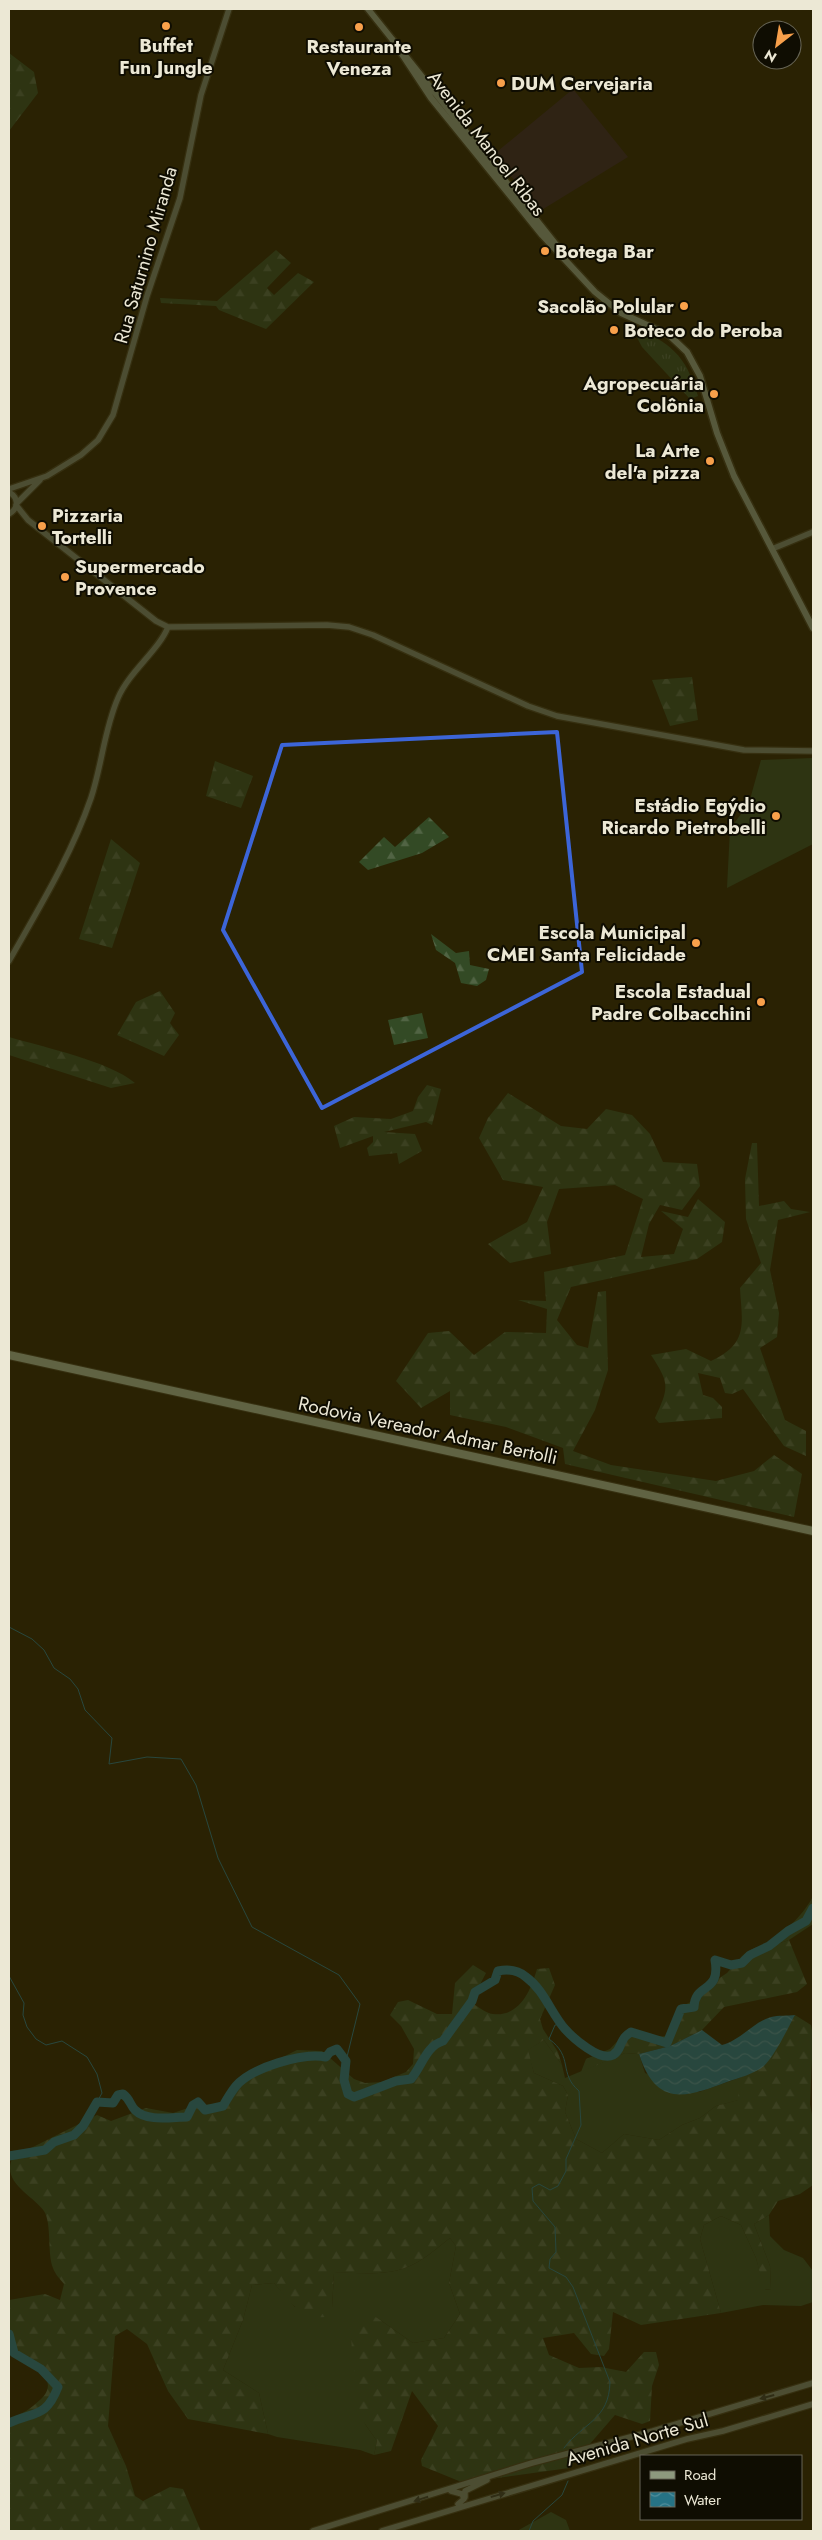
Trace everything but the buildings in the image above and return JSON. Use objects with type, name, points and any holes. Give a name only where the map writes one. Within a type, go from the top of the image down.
[{"type":"highway","name":"Rodovia Vereador Admar Bertolli","points":[[9,1357],[813,1531]]},
{"type":"main road","name":"Avenida Manoel Ribas","points":[[368,9],[392,39],[437,105],[545,239],[567,260],[595,292],[611,306],[669,335],[687,352],[700,376],[729,467],[813,628]]},
{"type":"street","name":"Rua Saturnino Miranda","points":[[9,491],[42,478],[81,455],[92,445],[113,415],[147,296],[180,198],[201,95],[229,9]]},
{"type":"street","name":"Rua Saturnino Miranda","points":[[10,513],[42,478]]},
{"type":"street","points":[[9,491],[28,520]]},
{"type":"street","points":[[10,513],[28,520],[156,621],[168,626],[327,625],[349,627],[373,635],[528,706],[557,716],[744,750],[813,751]]},
{"type":"street","points":[[772,549],[813,532]]},
{"type":"street","points":[[9,962],[49,890],[79,828],[94,788],[103,744],[116,702],[126,684],[168,626]]},
{"type":"street","name":"Avenida Norte Sul","points":[[313,2531],[448,2491],[532,2463],[653,2431],[813,2383]]},
{"type":"street","name":"Avenida Norte Sul","points":[[382,2531],[686,2438],[723,2430],[813,2404]]},
{"type":"street","name":"Avenida Norte Sul","points":[[469,2504],[466,2500],[465,2491],[484,2483],[488,2478]]},
{"type":"street","name":"Avenida Norte Sul","points":[[444,2512],[464,2499],[462,2494],[448,2491]]},
{"type":"highlighted area","points":[[557,732],[582,972],[322,1108],[223,930],[282,745]]},
{"type":"shaded area","points":[[573,89],[628,157],[540,211],[493,155]]},
{"type":"green space","points":[[9,53],[34,72],[38,93],[9,131]]},
{"type":"green space","points":[[276,250],[291,263],[267,288],[274,295],[298,273],[314,282],[266,329],[219,310],[216,306],[161,303],[160,298],[217,301]]},
{"type":"green space","points":[[631,326],[657,338],[675,352],[688,370],[698,396],[690,399],[642,347]]},
{"type":"green space","points":[[692,677],[698,720],[670,726],[652,680]]},
{"type":"green space","name":"Estádio Egýdio Ricardo Pietrobelli","points":[[813,758],[813,844],[727,888],[730,829],[749,803],[761,760]]},
{"type":"green space","points":[[215,761],[253,776],[241,808],[206,796]]},
{"type":"green space","points":[[429,817],[449,837],[422,853],[368,870],[359,862],[384,837],[395,847]]},
{"type":"green space","points":[[111,839],[140,863],[112,948],[79,939]]},
{"type":"green space","points":[[431,934],[456,953],[469,951],[470,965],[489,969],[486,980],[477,986],[461,983],[455,963],[436,950]]},
{"type":"green space","points":[[160,991],[175,1013],[170,1023],[179,1035],[164,1056],[117,1035],[136,1002]]},
{"type":"green space","points":[[422,1013],[428,1038],[394,1045],[388,1020]]},
{"type":"green space","points":[[9,1037],[93,1061],[124,1075],[135,1083],[111,1088],[9,1055]]},
{"type":"green space","points":[[427,1085],[441,1089],[432,1125],[426,1122],[384,1132],[415,1134],[422,1151],[399,1164],[397,1153],[369,1156],[367,1148],[373,1142],[373,1136],[340,1148],[334,1126],[354,1117],[391,1119],[413,1111],[418,1097]]},
{"type":"green space","points":[[508,1093],[561,1126],[587,1129],[606,1109],[632,1115],[650,1134],[663,1162],[697,1164],[700,1186],[682,1210],[660,1205],[649,1224],[641,1257],[674,1254],[683,1229],[661,1211],[688,1217],[698,1199],[725,1222],[722,1242],[697,1259],[571,1287],[557,1320],[577,1345],[588,1348],[598,1292],[606,1291],[608,1370],[595,1410],[573,1451],[611,1465],[716,1481],[754,1471],[774,1455],[802,1474],[794,1517],[565,1464],[563,1448],[506,1427],[450,1415],[450,1391],[421,1408],[396,1381],[428,1333],[449,1331],[474,1355],[505,1332],[546,1333],[547,1309],[518,1300],[546,1301],[544,1272],[625,1255],[643,1199],[615,1185],[559,1189],[547,1222],[551,1254],[510,1263],[488,1244],[527,1222],[543,1187],[503,1180],[479,1138],[488,1118]]},
{"type":"green space","points":[[752,1143],[757,1143],[759,1206],[784,1201],[791,1209],[810,1212],[778,1220],[770,1270],[779,1313],[777,1337],[760,1348],[785,1420],[806,1431],[806,1456],[784,1446],[743,1389],[732,1394],[725,1393],[720,1378],[698,1373],[703,1395],[713,1398],[722,1407],[722,1418],[659,1423],[655,1418],[663,1399],[665,1386],[662,1373],[651,1355],[686,1349],[711,1361],[732,1347],[741,1331],[740,1288],[761,1263],[746,1219],[745,1179]]},
{"type":"green space","points":[[813,1896],[813,1924],[789,1940],[742,1956],[782,1932],[800,1915]]},
{"type":"green space","points":[[789,1940],[807,1984],[797,1992],[724,2007],[702,2030],[670,2046],[639,2054],[625,2053],[581,2072],[586,2059],[610,2049],[628,2030],[652,2037],[667,2036],[673,2028],[678,2008],[701,1997],[712,1983],[727,1973],[742,1956]]},
{"type":"green space","points":[[473,1965],[486,1973],[474,1996],[475,2005],[493,2014],[502,2014],[517,2007],[528,1993],[537,1969],[549,1968],[555,1985],[540,2019],[543,2029],[558,2052],[562,2065],[544,2040],[528,2050],[534,2073],[563,2086],[568,2095],[565,2112],[576,2139],[602,2153],[624,2134],[659,2140],[682,2125],[700,2118],[716,2106],[738,2100],[739,2078],[765,2065],[795,2015],[811,2025],[813,2036],[810,2104],[813,2120],[813,2185],[800,2194],[778,2201],[769,2215],[754,2224],[770,2266],[771,2289],[764,2290],[756,2258],[741,2225],[721,2216],[704,2225],[700,2239],[721,2313],[641,2325],[613,2312],[609,2349],[604,2356],[591,2354],[574,2333],[543,2338],[549,2355],[579,2368],[601,2367],[626,2372],[644,2352],[656,2352],[659,2365],[652,2386],[650,2421],[642,2424],[615,2415],[569,2468],[468,2482],[459,2481],[422,2466],[421,2460],[438,2426],[412,2391],[391,2451],[374,2455],[377,2441],[365,2424],[358,2409],[351,2340],[357,2322],[376,2317],[413,2343],[444,2338],[460,2314],[449,2283],[456,2246],[450,2238],[422,2260],[403,2269],[383,2273],[334,2273],[332,2308],[326,2317],[317,2317],[302,2312],[290,2302],[274,2283],[252,2285],[243,2320],[223,2370],[259,2393],[268,2434],[188,2419],[168,2391],[147,2344],[127,2329],[115,2336],[108,2426],[126,2466],[135,2496],[143,2501],[170,2487],[183,2489],[201,2531],[9,2531],[9,2419],[26,2411],[41,2399],[47,2390],[48,2382],[44,2374],[13,2346],[9,2339],[9,2300],[45,2294],[60,2300],[64,2284],[55,2272],[51,2262],[48,2223],[44,2211],[14,2181],[10,2166],[13,2157],[97,2115],[111,2121],[146,2108],[173,2113],[194,2106],[222,2103],[232,2097],[253,2072],[297,2050],[322,2051],[354,2079],[365,2083],[382,2082],[406,2072],[413,2064],[414,2049],[401,2026],[390,2015],[398,2002],[408,2000],[437,2014],[452,2014],[455,1983]]},
{"type":"green space","points":[[544,2040],[562,2065],[565,2078],[625,2053],[639,2054],[645,2073],[699,2092],[739,2078],[739,2100],[716,2106],[700,2118],[682,2125],[659,2140],[624,2134],[602,2153],[576,2139],[565,2112],[568,2095],[563,2086],[534,2073],[527,2050]]},
{"type":"green space","points":[[769,2215],[770,2236],[784,2250],[803,2258],[813,2271],[813,2302],[801,2306],[763,2305],[721,2313],[700,2239],[704,2225],[721,2216],[741,2225],[756,2258],[765,2290],[771,2289],[770,2266],[754,2224]]},
{"type":"green space","points":[[450,2238],[456,2246],[449,2283],[460,2314],[444,2338],[413,2343],[376,2317],[351,2340],[365,2424],[377,2441],[374,2455],[360,2450],[268,2434],[259,2393],[223,2370],[243,2320],[252,2285],[274,2283],[295,2307],[332,2308],[334,2273],[383,2273],[403,2269],[422,2260]]},
{"type":"green space","points":[[551,2512],[566,2520],[570,2531],[517,2531]]},
{"type":"water","points":[[795,2015],[773,2054],[762,2068],[698,2092],[674,2094],[663,2090],[654,2083],[646,2071],[639,2054],[670,2046],[702,2030],[722,2045],[729,2043],[764,2020],[774,2016]]},
{"type":"waterway","points":[[9,1627],[32,1639],[44,1650],[54,1668],[70,1679],[78,1689],[85,1710],[112,1738],[109,1764],[147,1757],[181,1759],[196,1785],[218,1858],[252,1927],[339,1975],[360,2004],[346,2061]]},
{"type":"waterway","points":[[9,2156],[45,2150],[54,2142],[74,2135],[83,2126],[97,2102],[113,2103],[118,2095],[123,2094],[135,2110],[146,2116],[160,2118],[187,2117],[193,2105],[198,2102],[205,2110],[223,2106],[234,2088],[253,2073],[291,2059],[316,2056],[326,2057],[330,2052],[337,2049],[346,2061],[344,2080],[348,2094],[354,2097],[396,2081],[411,2079],[432,2047],[443,2041],[472,2001],[475,1992],[495,1980],[498,1971],[513,1971],[526,1977],[538,1988],[565,2029],[580,2043],[601,2055],[613,2055],[624,2038],[631,2032],[667,2043],[681,2009],[694,2007],[695,1999],[714,1978],[716,1971],[715,1960],[731,1965],[742,1963],[750,1955],[769,1946],[788,1931],[806,1921],[813,1908]]},
{"type":"waterway","points":[[9,1976],[24,2003],[23,2015],[27,2027],[36,2039],[46,2045],[62,2041],[87,2057],[97,2074],[102,2093],[97,2102]]},
{"type":"waterway","points":[[562,2024],[555,2025],[549,2039],[561,2052],[569,2078],[579,2091],[581,2125],[566,2159],[566,2171],[558,2186],[550,2190],[539,2184],[532,2188],[533,2201],[555,2227],[556,2252],[550,2259],[549,2268],[566,2277],[573,2287],[610,2382],[609,2395],[600,2413],[564,2448]]},
{"type":"waterway","points":[[9,2334],[14,2353],[41,2369],[58,2387],[54,2397],[44,2409],[9,2423]]},
{"type":"waterway","points":[[529,2531],[533,2521],[562,2495],[568,2481]]},
{"type":"place","name":"Buffet Fun Jungle","points":[[166,26]]},
{"type":"place","name":"Restaurante Veneza","points":[[359,27]]},
{"type":"place","name":"DUM Cervejaria","points":[[501,83]]},
{"type":"place","name":"Botega Bar","points":[[545,251]]},
{"type":"place","name":"Sacolão Polular","points":[[684,306]]},
{"type":"place","name":"Boteco do Peroba","points":[[614,330]]},
{"type":"place","name":"Agropecuária Colônia","points":[[714,394]]},
{"type":"place","name":"La Arte del'a pizza","points":[[710,461]]},
{"type":"place","name":"Pizzaria Tortelli","points":[[42,526]]},
{"type":"place","name":"Supermercado Provence","points":[[65,577]]},
{"type":"place","name":"Estádio Egýdio Ricardo Pietrobelli","points":[[776,816]]},
{"type":"place","name":"Escola Municipal CMEI Santa Felicidade","points":[[696,943]]},
{"type":"place","name":"Escola Estadual Padre Colbacchini","points":[[761,1002]]}]
